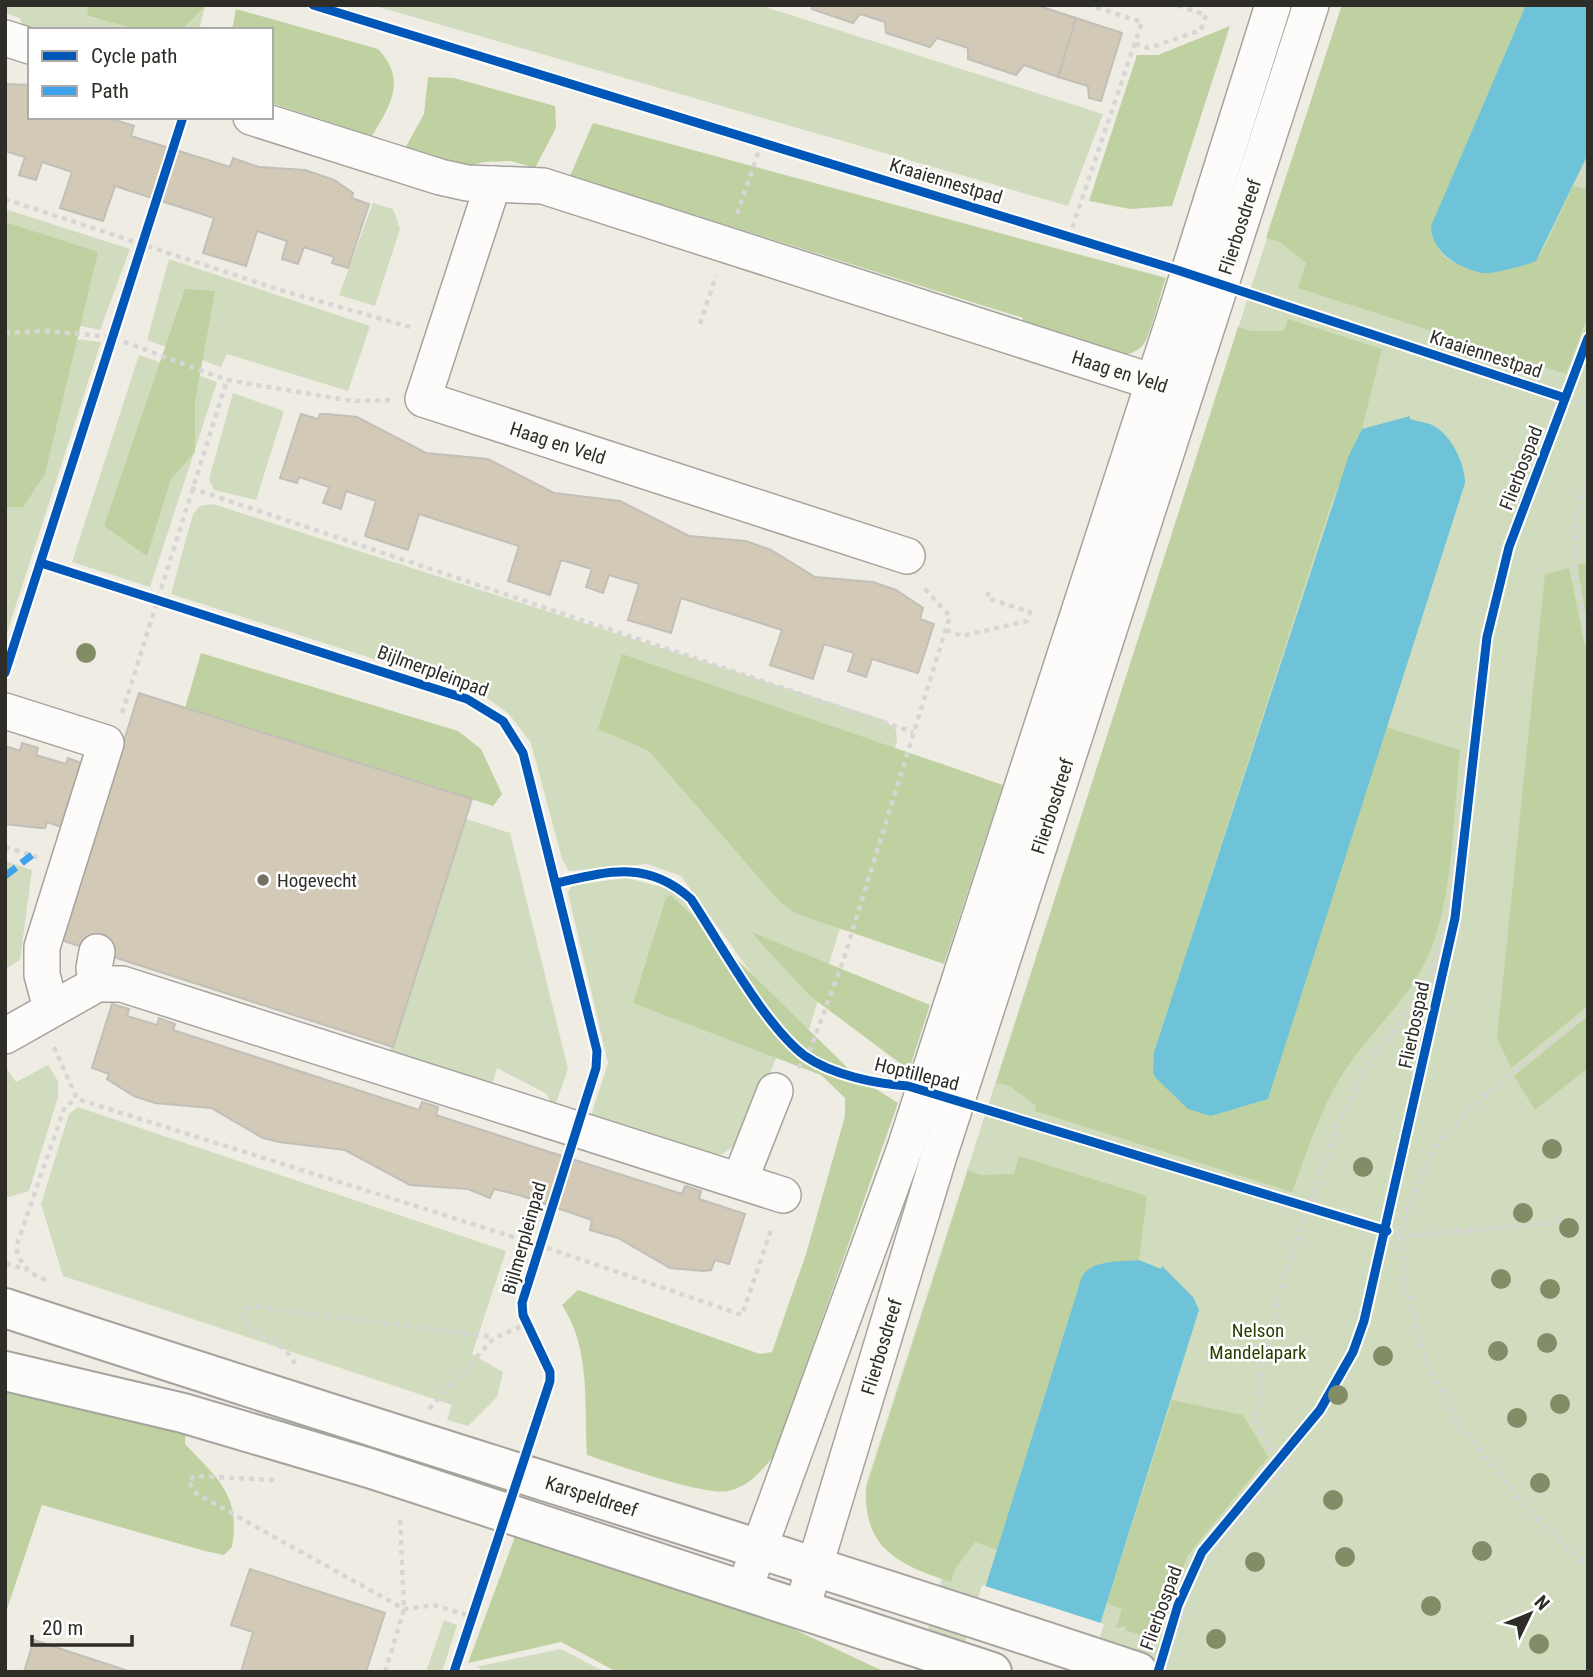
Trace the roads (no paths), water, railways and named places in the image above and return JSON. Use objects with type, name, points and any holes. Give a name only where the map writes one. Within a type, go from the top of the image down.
[{"type":"main road","name":"Karspeldreef","points":[[5,1308],[340,1419],[758,1546],[947,1608],[1155,1665]]},
{"type":"main road","points":[[5,1371],[183,1413],[452,1495],[992,1672]]},
{"type":"street","name":"Flierbosdreef","points":[[744,1590],[905,1148],[1273,5]]},
{"type":"street","name":"Flierbosdreef","points":[[802,1608],[965,1076],[1311,5]]},
{"type":"street","points":[[5,38],[28,45]]},
{"type":"street","name":"Haag en Veld","points":[[257,119],[440,177],[493,184],[543,186],[1186,393]]},
{"type":"street","name":"Haag en Veld","points":[[493,184],[441,336],[423,399],[907,556]]},
{"type":"street","points":[[5,711],[106,743],[42,947],[45,1012]]},
{"type":"street","points":[[5,1036],[45,1012],[97,968],[122,984],[783,1195]]},
{"type":"street","points":[[740,1180],[775,1091]]},
{"type":"water","points":[[1526,5],[1588,5],[1588,154],[1536,261],[1501,271],[1482,273],[1457,264],[1442,252],[1436,245],[1431,226]]},
{"type":"water","points":[[1410,416],[1410,419],[1433,425],[1452,443],[1460,459],[1465,483],[1268,1099],[1211,1116],[1188,1109],[1156,1078],[1153,1073],[1154,1052],[1349,455],[1362,429]]},
{"type":"water","points":[[1139,1260],[1161,1269],[1162,1266],[1193,1297],[1199,1310],[1085,1672],[959,1672],[1082,1276],[1100,1264]]},
{"type":"place","name":"Hogevecht","points":[[263,880]]},
{"type":"park label","name":"Nelson Mandelapark","points":[[1258,1341]]}]
